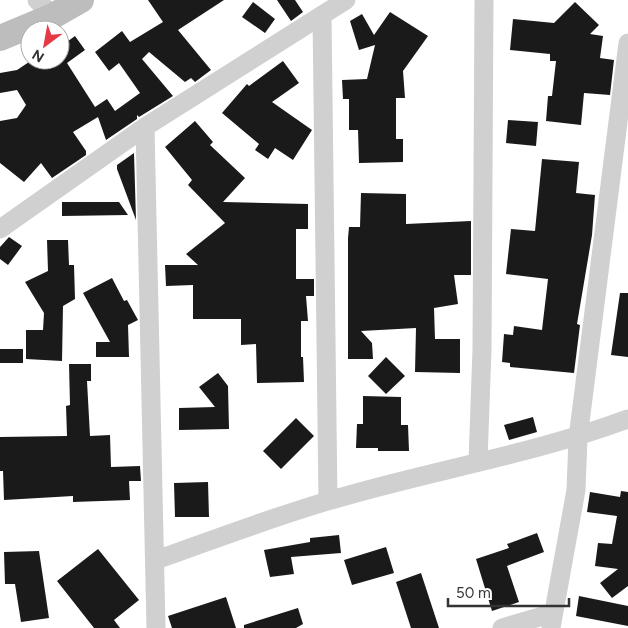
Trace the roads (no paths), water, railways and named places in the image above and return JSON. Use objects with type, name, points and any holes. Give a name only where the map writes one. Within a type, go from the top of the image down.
[{"type":"street","points":[[0,38],[45,8],[81,0]]},
{"type":"street","points":[[0,229],[145,127],[346,0]]},
{"type":"street","points":[[478,461],[482,349],[484,0]]},
{"type":"street","points":[[322,16],[328,501]]},
{"type":"street","points":[[502,628],[552,621],[576,490],[578,438],[628,43]]},
{"type":"street","points":[[145,127],[156,628]]},
{"type":"street","points":[[156,560],[328,501],[478,461],[578,438],[628,419]]}]
